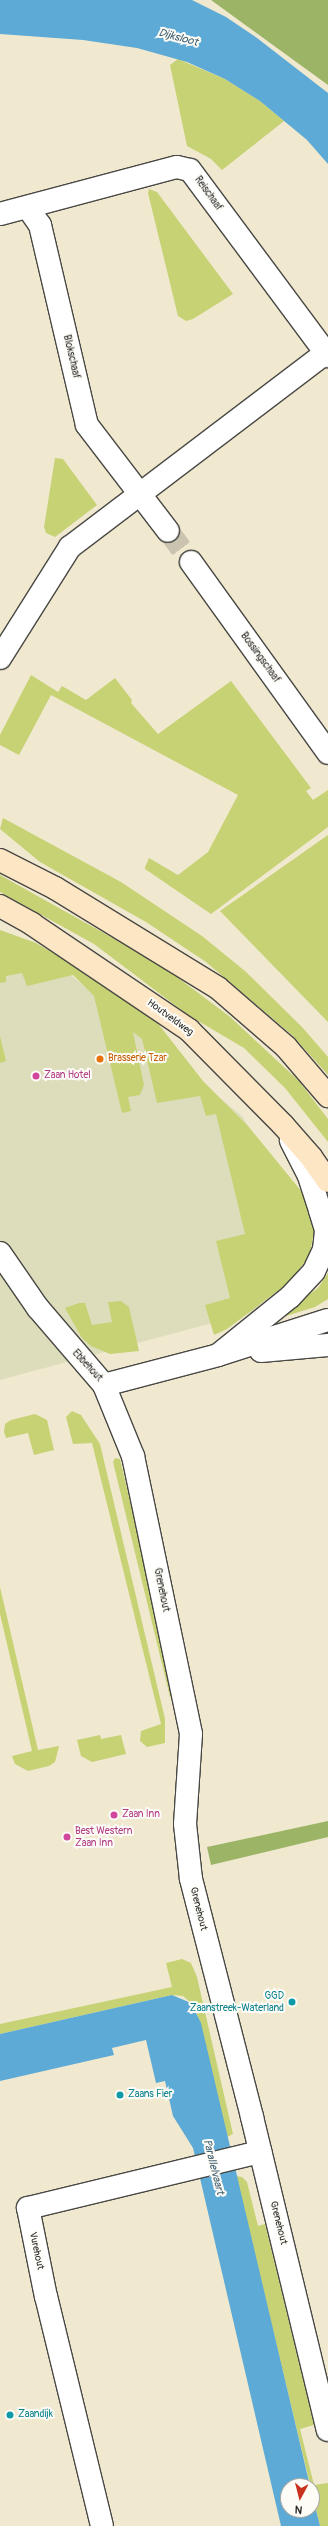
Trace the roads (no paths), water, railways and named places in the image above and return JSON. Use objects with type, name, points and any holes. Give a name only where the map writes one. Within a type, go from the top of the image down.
[{"type":"street","name":"Reischaaf","points":[[0,214],[28,208],[177,167],[190,170],[327,355]]},
{"type":"street","name":"Blokschaaf","points":[[28,208],[40,225],[87,425],[141,494]]},
{"type":"street","points":[[0,658],[70,546],[327,355]]},
{"type":"street","points":[[141,494],[168,531]]},
{"type":"street","name":"Bossingschaaf","points":[[191,562],[328,753]]},
{"type":"street","points":[[0,860],[55,888],[218,988],[286,1047],[328,1096]]},
{"type":"street","name":"Houtveldweg","points":[[0,906],[32,924],[189,1030],[283,1125],[311,1156],[328,1181]]},
{"type":"street","points":[[218,1355],[290,1297],[314,1271],[324,1250],[326,1230],[320,1210],[308,1174],[283,1125]]},
{"type":"street","name":"Ebbehout","points":[[0,1254],[38,1308],[104,1385],[218,1355],[328,1320]]},
{"type":"street","name":"Ebbehout","points":[[218,1355],[328,1344]]},
{"type":"street","name":"Grenehout","points":[[104,1385],[133,1456],[187,1712],[190,1734],[184,1824],[191,1879],[251,2154],[328,2430]]},
{"type":"street","name":"Vurehout","points":[[102,2526],[46,2297],[28,2208],[251,2154]]},
{"type":"water","name":"Dijksloot","points":[[0,0],[192,0],[226,17],[257,38],[328,93],[328,164],[307,140],[260,101],[225,79],[187,62],[137,48],[83,40],[0,34]]},
{"type":"water","name":"Parallelvaart","points":[[172,1995],[191,2003],[201,2023],[308,2478],[280,2478],[280,2518],[318,2518],[320,2526],[281,2526],[193,2148],[173,2116],[165,2081],[156,2083],[146,2040],[112,2048],[114,2055],[0,2081],[0,2034]]},
{"type":"tunnel","points":[[168,531],[191,562]]},
{"type":"place","name":"Brasserie Tzar","points":[[100,1059]]},
{"type":"place","name":"Zaan Hotel","points":[[36,1076]]},
{"type":"place","name":"Zaan Inn","points":[[114,1815]]},
{"type":"place","name":"Best Western Zaan Inn","points":[[67,1837]]},
{"type":"place","name":"GGD Zaanstreek-Waterland","points":[[292,2002]]},
{"type":"place","name":"Zaans Fier","points":[[120,2095]]},
{"type":"place","name":"Zaandijk","points":[[10,2415]]}]
